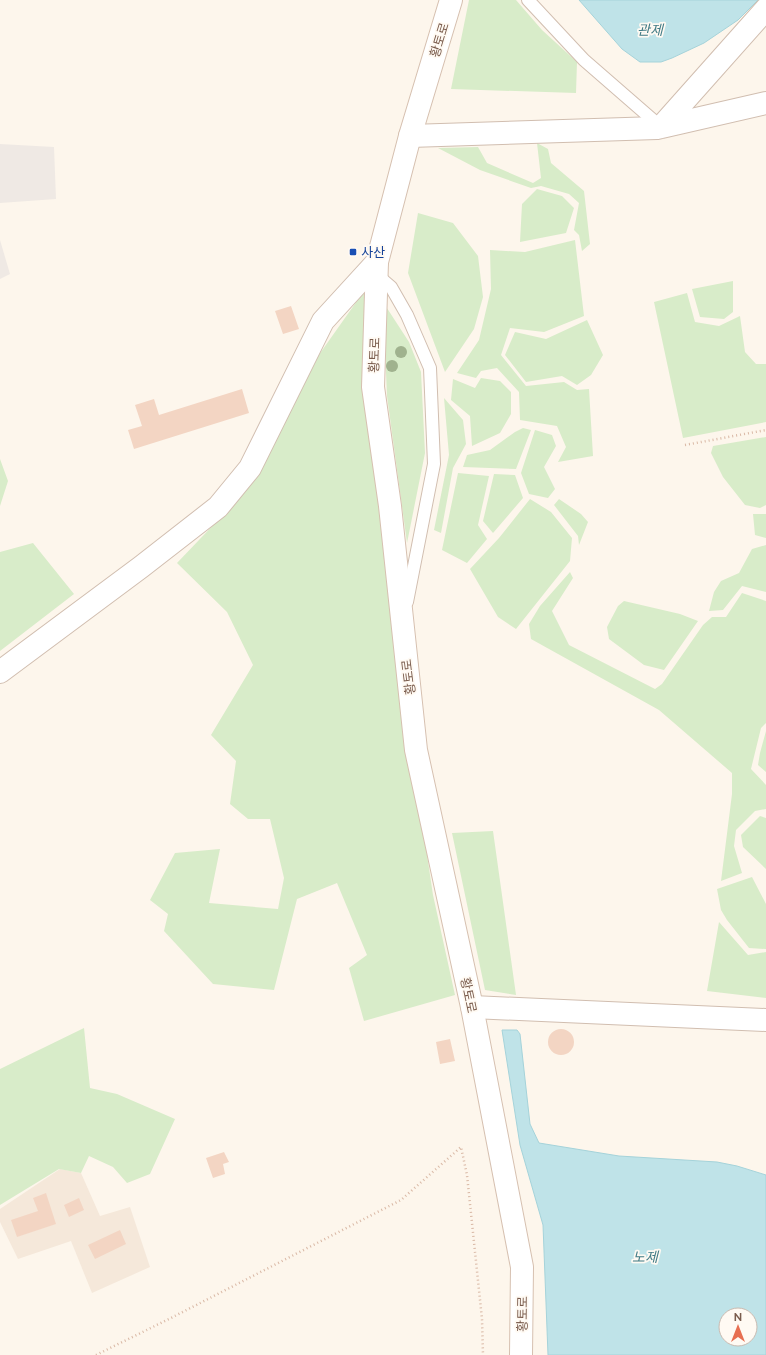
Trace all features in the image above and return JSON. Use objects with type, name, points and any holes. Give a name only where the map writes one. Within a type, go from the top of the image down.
[{"type":"street","name":"황토로","points":[[451,0],[410,136],[377,269],[373,387],[390,506],[416,750],[472,1007],[522,1267],[521,1355]]},
{"type":"street","points":[[661,127],[766,9]]},
{"type":"street","points":[[410,136],[661,127],[766,103]]},
{"type":"street","points":[[0,672],[141,567],[218,507],[250,468],[324,321],[377,269]]},
{"type":"street","points":[[472,1007],[766,1020]]},
{"type":"lane","points":[[528,0],[584,60],[661,127]]},
{"type":"lane","points":[[377,269],[391,287],[404,309],[430,368],[434,464],[402,625]]},
{"type":"path","points":[[685,445],[766,430]]},
{"type":"path","points":[[96,1355],[401,1200],[461,1148],[467,1175],[482,1319],[483,1355]]},
{"type":"shaded area","points":[[0,144],[54,147],[56,199],[0,203]]},
{"type":"shaded area","points":[[0,240],[10,274],[0,279]]},
{"type":"shaded area","points":[[60,1169],[81,1173],[100,1216],[130,1207],[150,1267],[92,1293],[71,1241],[18,1259],[0,1222],[0,1209]]},
{"type":"green space","points":[[469,0],[516,0],[542,30],[577,62],[576,93],[451,89]]},
{"type":"green space","points":[[537,143],[548,149],[551,163],[584,191],[590,244],[582,251],[579,235],[574,230],[579,203],[569,194],[541,186],[531,188],[480,170],[438,148],[478,147],[487,163],[533,183],[541,178]]},
{"type":"green space","points":[[537,189],[562,196],[574,208],[566,233],[520,242],[522,204]]},
{"type":"green space","points":[[418,213],[453,223],[478,256],[483,297],[474,329],[445,372],[408,273]]},
{"type":"green space","points":[[575,240],[584,316],[544,332],[510,328],[501,355],[526,386],[564,382],[577,390],[589,389],[593,456],[558,462],[566,447],[557,426],[520,420],[519,392],[497,368],[481,371],[476,378],[457,373],[479,340],[491,289],[490,250],[525,252]]},
{"type":"green space","points":[[733,281],[733,312],[724,319],[700,317],[692,289]]},
{"type":"green space","points":[[369,284],[368,410],[389,599],[433,895],[455,995],[364,1021],[349,968],[367,955],[337,883],[297,899],[274,990],[213,984],[164,931],[168,914],[150,900],[175,853],[220,849],[209,903],[278,909],[284,878],[270,819],[248,819],[230,804],[236,761],[211,735],[253,665],[227,612],[177,563],[242,495],[311,366]]},
{"type":"green space","points":[[687,293],[695,322],[719,326],[740,316],[745,352],[756,364],[766,364],[766,422],[683,438],[654,302]]},
{"type":"green space","points":[[383,302],[409,342],[421,372],[425,453],[407,543],[387,396]]},
{"type":"green space","points":[[587,320],[603,355],[591,375],[577,385],[562,376],[526,382],[505,355],[515,332],[546,339]]},
{"type":"green space","points":[[481,378],[500,381],[511,392],[511,414],[500,433],[472,446],[470,416],[451,400],[453,379],[475,388]]},
{"type":"green space","points":[[444,398],[463,420],[466,444],[453,468],[441,533],[434,530],[449,455]]},
{"type":"green space","points":[[523,428],[531,430],[516,469],[463,467],[467,455],[490,450]]},
{"type":"green space","points":[[535,430],[552,435],[556,446],[544,467],[555,489],[548,498],[529,494],[521,473]]},
{"type":"green space","points":[[766,437],[766,505],[760,508],[745,505],[723,477],[711,453],[713,446]]},
{"type":"green space","points":[[0,459],[8,481],[0,506]]},
{"type":"green space","points":[[458,473],[489,476],[478,525],[487,539],[467,563],[442,550]]},
{"type":"green space","points":[[494,474],[515,475],[523,498],[493,533],[483,521]]},
{"type":"green space","points":[[530,499],[551,512],[572,538],[570,561],[516,629],[498,617],[470,569],[499,538]]},
{"type":"green space","points":[[559,499],[581,514],[588,522],[579,545],[578,536],[554,505]]},
{"type":"green space","points":[[753,514],[766,514],[766,538],[755,535]]},
{"type":"green space","points":[[33,543],[74,594],[0,651],[0,552]]},
{"type":"green space","points":[[766,545],[766,592],[742,586],[723,610],[709,611],[714,592],[721,581],[739,573],[752,549]]},
{"type":"green space","points":[[570,572],[573,578],[552,611],[569,645],[655,689],[662,684],[703,625],[712,617],[726,617],[742,593],[766,601],[766,723],[761,728],[751,769],[766,785],[766,809],[755,811],[736,830],[734,846],[742,873],[721,881],[732,794],[732,773],[659,710],[531,639],[529,624],[540,606]]},
{"type":"green space","points":[[624,601],[680,614],[698,621],[664,670],[644,665],[609,639],[607,627],[618,606]]},
{"type":"green space","points":[[766,731],[766,772],[758,765]]},
{"type":"green space","points":[[760,816],[766,818],[766,869],[743,847],[741,835]]},
{"type":"green space","points":[[493,831],[516,995],[485,990],[452,833]]},
{"type":"green space","points":[[752,877],[766,904],[766,949],[749,948],[721,910],[717,889]]},
{"type":"green space","points":[[719,922],[748,955],[766,952],[766,998],[707,991]]},
{"type":"green space","points":[[84,1028],[90,1088],[117,1094],[175,1119],[150,1174],[127,1183],[113,1167],[89,1156],[81,1173],[59,1169],[0,1205],[0,1069]]},
{"type":"water","name":"관제","points":[[579,0],[758,0],[738,20],[704,43],[661,62],[640,62],[622,49]]},
{"type":"water","name":"노제","points":[[502,1030],[517,1030],[520,1034],[530,1124],[539,1143],[619,1156],[717,1162],[737,1166],[766,1175],[766,1355],[548,1355],[543,1225],[520,1145]]},
{"type":"building","points":[[291,306],[299,329],[283,334],[275,311]]},
{"type":"building","points":[[242,389],[249,413],[134,449],[128,430],[142,426],[135,405],[154,399],[159,415]]},
{"type":"building","points":[[561,1029],[571,1032],[574,1042],[571,1052],[561,1055],[551,1052],[548,1042],[551,1032]]},
{"type":"building","points":[[450,1039],[455,1061],[440,1064],[436,1042]]},
{"type":"building","points":[[224,1152],[229,1162],[223,1164],[225,1174],[213,1178],[206,1158]]},
{"type":"building","points":[[46,1193],[56,1224],[17,1237],[11,1220],[38,1211],[33,1198]]},
{"type":"building","points":[[79,1198],[84,1210],[69,1217],[64,1205]]},
{"type":"building","points":[[120,1230],[126,1244],[95,1259],[88,1245]]},
{"type":"place","name":"사산","points":[[353,252]]}]
